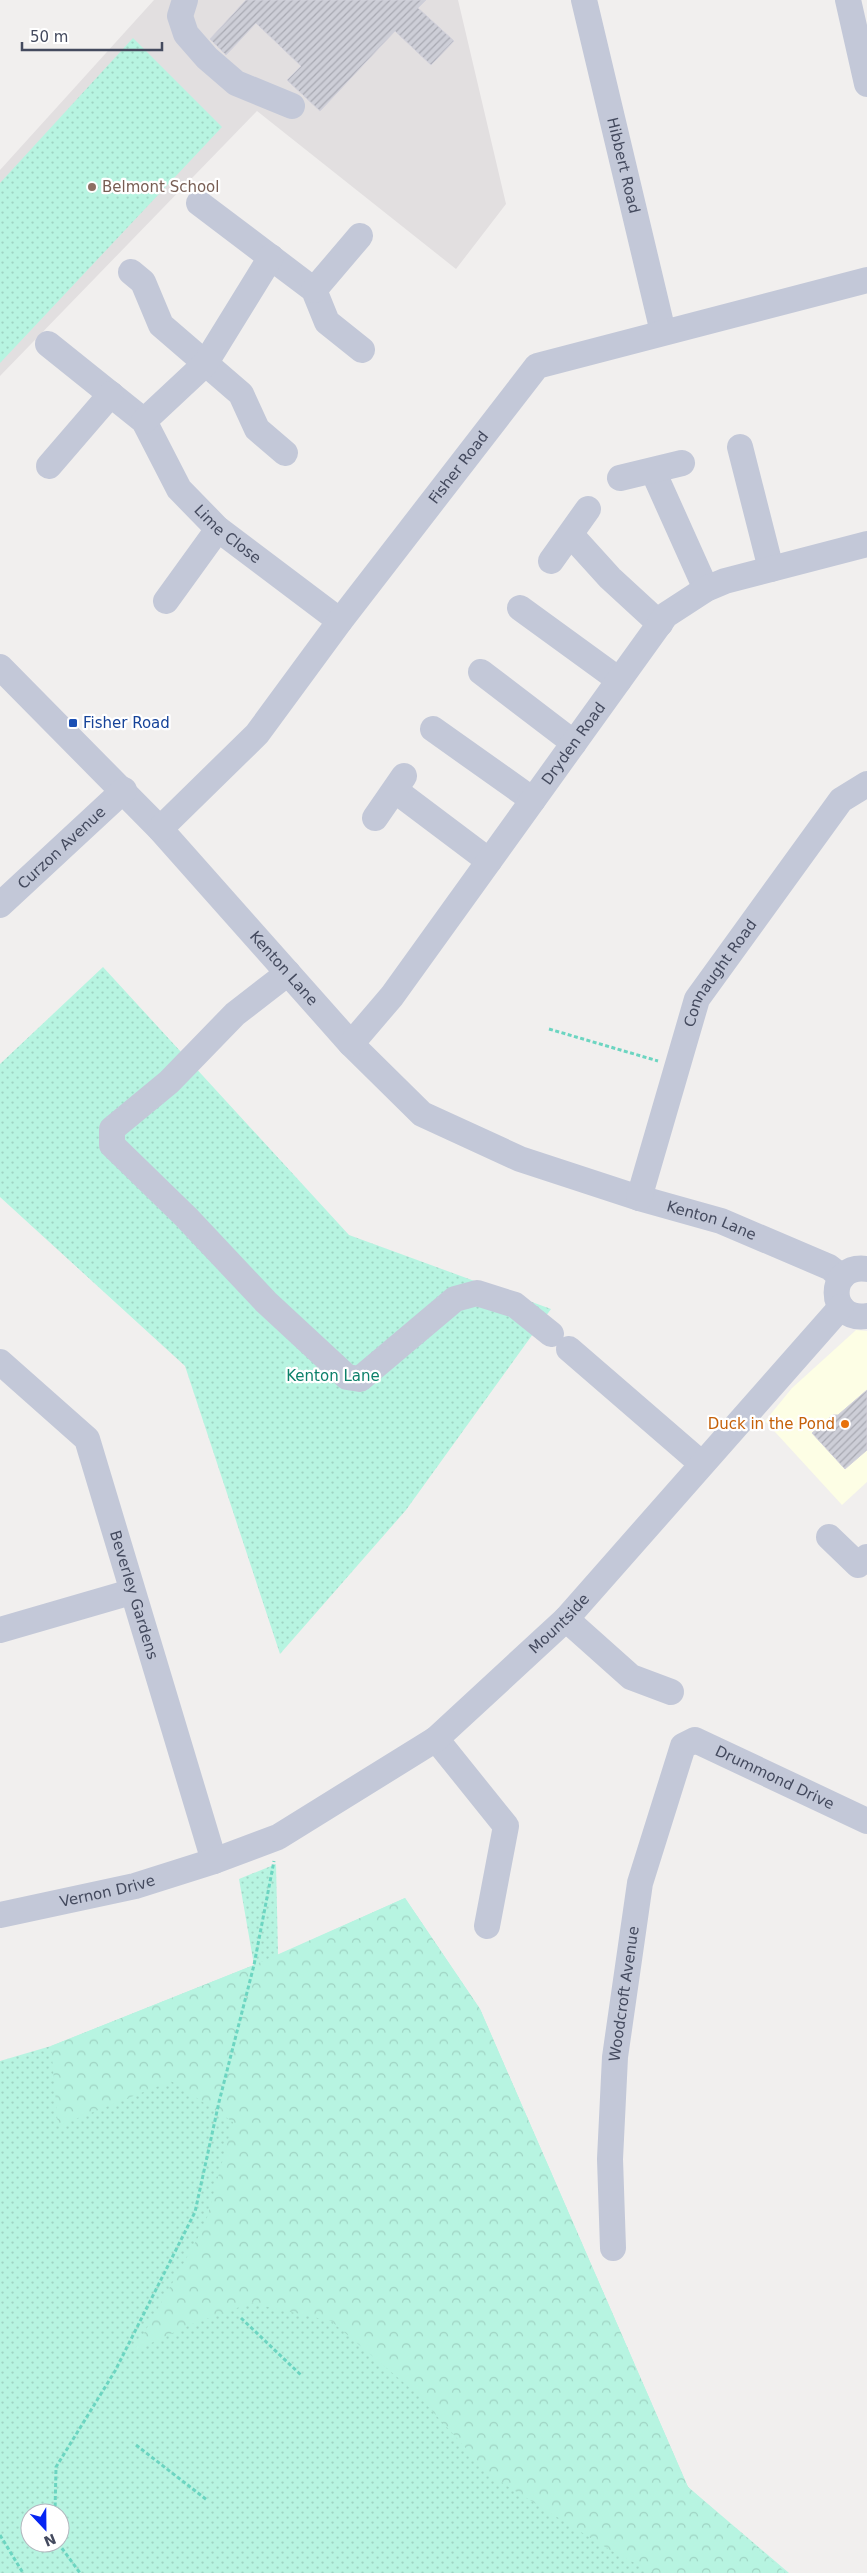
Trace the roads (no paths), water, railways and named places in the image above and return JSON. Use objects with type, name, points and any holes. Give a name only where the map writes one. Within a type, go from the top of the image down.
[{"type":"street","points":[[185,0],[180,16],[186,34],[207,58],[236,83],[292,106]]},
{"type":"street","name":"Hibbert Road","points":[[584,0],[663,332]]},
{"type":"street","points":[[848,0],[867,84]]},
{"type":"street","points":[[199,203],[314,290],[326,322],[362,350]]},
{"type":"street","points":[[314,290],[360,236]]},
{"type":"street","points":[[144,421],[205,364],[271,257]]},
{"type":"street","points":[[131,272],[143,282],[161,325],[241,394],[257,429],[285,453]]},
{"type":"street","name":"Fisher Road","points":[[160,829],[257,734],[340,621],[537,366],[867,280]]},
{"type":"street","name":"Lime Close","points":[[48,344],[144,421],[179,489],[218,529],[340,621]]},
{"type":"street","points":[[49,466],[111,394]]},
{"type":"street","points":[[741,447],[771,569]]},
{"type":"street","points":[[620,478],[682,463]]},
{"type":"street","points":[[653,471],[706,589]]},
{"type":"street","points":[[551,561],[588,509]]},
{"type":"street","points":[[166,601],[218,529]]},
{"type":"street","points":[[571,535],[610,578],[660,624]]},
{"type":"street","name":"Dryden Road","points":[[350,1044],[392,996],[666,615],[706,589],[725,581],[867,544]]},
{"type":"street","points":[[519,609],[619,680]]},
{"type":"street","name":"Kenton Lane","points":[[0,667],[124,790],[350,1044],[422,1114],[520,1159],[640,1198],[721,1221],[829,1267],[842,1277]]},
{"type":"street","points":[[481,672],[574,743]]},
{"type":"street","points":[[434,729],[533,800]]},
{"type":"street","points":[[376,818],[400,783],[489,861]]},
{"type":"street","name":"Connaught Road","points":[[640,1198],[697,999],[841,800],[867,784]]},
{"type":"street","name":"Curzon Avenue","points":[[0,905],[124,790]]},
{"type":"street","points":[[288,973],[235,1014],[169,1082],[112,1129],[112,1145],[186,1217],[266,1302],[347,1377],[360,1380],[455,1300],[477,1293],[515,1305],[560,1341],[702,1464]]},
{"type":"street","points":[[867,1269],[854,1269],[842,1277],[836,1292],[841,1307],[853,1316],[867,1316]]},
{"type":"street","name":"Mountside","points":[[214,1861],[278,1837],[436,1739],[566,1619],[841,1307]]},
{"type":"street","name":"Beverley Gardens","points":[[0,1362],[86,1439],[214,1861]]},
{"type":"street","points":[[829,1537],[858,1565],[867,1557]]},
{"type":"street","points":[[0,1630],[131,1592]]},
{"type":"street","points":[[566,1619],[631,1677],[672,1692]]},
{"type":"street","points":[[436,1739],[506,1826],[487,1926]]},
{"type":"street","name":"Drummond Drive","points":[[683,1746],[695,1740],[867,1821]]},
{"type":"street","name":"Woodcroft Avenue","points":[[613,2248],[610,2159],[615,2057],[640,1884],[683,1746]]},
{"type":"street","name":"Vernon Drive","points":[[0,1915],[135,1886],[214,1861]]},
{"type":"place","name":"Belmont School","points":[[92,187]]},
{"type":"place","name":"Fisher Road","points":[[73,723]]},
{"type":"place","name":"Duck in the Pond","points":[[845,1424]]}]
